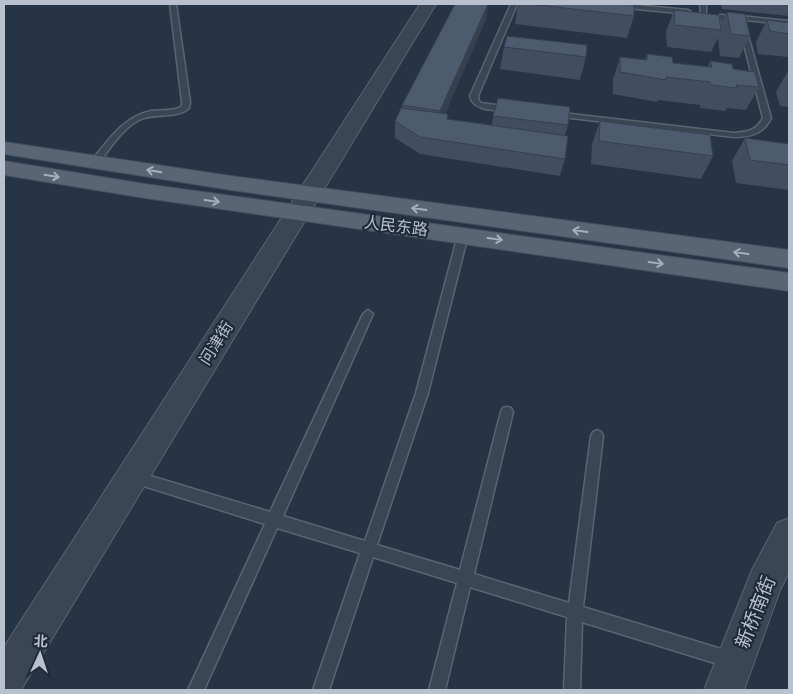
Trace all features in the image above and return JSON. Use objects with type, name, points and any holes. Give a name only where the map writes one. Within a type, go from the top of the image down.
[{"type":"main road","name":"人民东路","points":[[4,148],[95,162],[463,235],[789,282]]},
{"type":"main road","name":"人民东路","points":[[4,168],[145,191],[304,204],[789,259]]},
{"type":"street","name":"问津街","points":[[4,682],[428,4]]},
{"type":"street","name":"新桥南街","points":[[730,676],[765,583],[789,535]]},
{"type":"lane","points":[[95,162],[126,126],[135,119],[146,115],[181,111],[185,108],[186,102],[173,4]]},
{"type":"lane","points":[[514,4],[474,96],[475,102],[479,105],[518,110]]},
{"type":"lane","points":[[607,4],[789,23]]},
{"type":"lane","points":[[680,4],[681,12]]},
{"type":"lane","points":[[702,4],[704,14]]},
{"type":"lane","points":[[548,113],[734,135],[757,132],[764,125],[767,118],[744,32],[723,23],[722,16]]},
{"type":"lane","points":[[322,690],[422,393],[463,235]]},
{"type":"lane","points":[[196,690],[368,314]]},
{"type":"lane","points":[[437,690],[506,412]]},
{"type":"lane","points":[[572,690],[575,612],[597,436]]},
{"type":"lane","points":[[132,476],[575,612],[730,676]]},
{"type":"building","points":[[455,4],[488,4],[440,111],[402,105]]},
{"type":"building","points":[[530,4],[626,4],[634,5],[634,16]]},
{"type":"building","points":[[674,10],[719,15],[721,30],[675,25]]},
{"type":"building","points":[[727,12],[745,14],[750,36],[731,34]]},
{"type":"building","points":[[767,20],[789,23],[789,34],[770,31]]},
{"type":"building","points":[[507,36],[587,45],[586,57],[504,47]]},
{"type":"building","points":[[647,54],[672,57],[673,63],[712,67],[710,61],[732,64],[733,69],[755,72],[759,87],[736,85],[737,88],[711,85],[710,82],[666,77],[666,80],[620,72],[620,57],[647,60]]},
{"type":"building","points":[[498,98],[570,107],[568,125],[493,116]]},
{"type":"building","points":[[401,108],[448,114],[447,119],[568,136],[565,159],[420,137],[395,121]]},
{"type":"building","points":[[600,121],[710,135],[713,156],[599,141]]},
{"type":"building","points":[[745,138],[789,144],[789,165],[750,160]]}]
